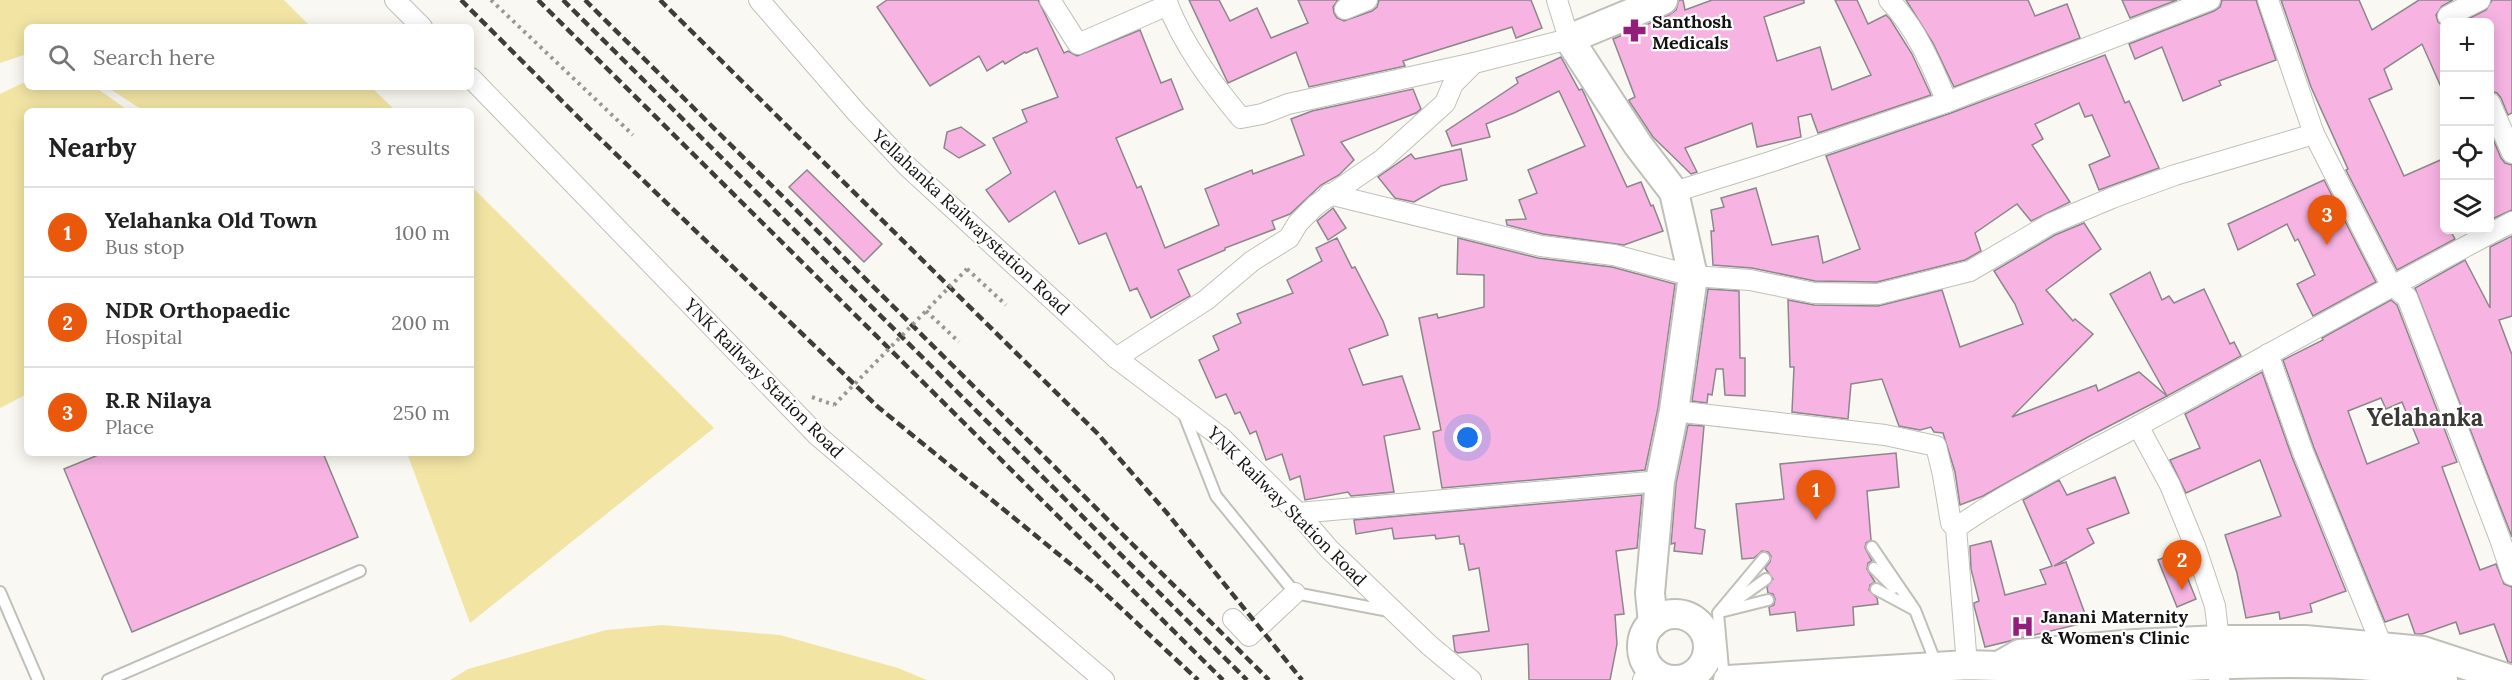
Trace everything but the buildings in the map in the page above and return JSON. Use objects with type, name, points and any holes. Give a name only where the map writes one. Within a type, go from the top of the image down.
[{"type":"street","points":[[396,0],[419,24]]},
{"type":"street","name":"Yellahanka Railwaystation Road","points":[[759,0],[857,114],[908,167],[1116,358]]},
{"type":"street","points":[[1050,0],[1078,44],[1167,3],[1206,76],[1241,118],[1262,114],[1288,104],[1474,63],[1569,39],[1663,0]]},
{"type":"street","points":[[1345,9],[1366,0]]},
{"type":"street","points":[[1557,0],[1569,39],[1638,145],[1674,192],[1693,276],[1674,411],[1660,480],[1650,593],[1653,622]]},
{"type":"street","points":[[1889,0],[1904,15],[1926,53],[1947,102]]},
{"type":"street","points":[[1674,192],[1947,102],[2210,0]]},
{"type":"street","points":[[2268,0],[2314,134],[2391,285],[2407,297],[2506,537],[2512,575]]},
{"type":"street","points":[[2446,13],[2480,0]]},
{"type":"street","points":[[1116,358],[1206,300],[1252,261],[1289,238],[1298,223],[1329,194],[1383,159],[1445,103],[1453,84],[1474,63]]},
{"type":"street","name":"YNK Railway Station Road","points":[[474,81],[818,436],[1104,680]]},
{"type":"street","points":[[2494,113],[2512,153]]},
{"type":"street","points":[[1329,194],[1541,246],[1614,255],[1693,276],[1750,280],[1814,292],[1878,294],[1970,272],[2050,224],[2112,198],[2175,175],[2314,134]]},
{"type":"street","points":[[1956,528],[1983,508],[2138,426],[2391,285],[2512,222]]},
{"type":"street","points":[[2268,354],[2382,657]]},
{"type":"street","name":"YNK Railway Station Road","points":[[1116,358],[1222,438],[1298,513],[1329,549],[1471,680]]},
{"type":"street","points":[[1674,411],[1885,435],[1936,446],[1951,523],[1956,528],[1967,665]]},
{"type":"street","points":[[2138,426],[2161,466],[2195,546],[2215,606],[2219,661]]},
{"type":"street","points":[[1298,513],[1660,480]]},
{"type":"street","points":[[1233,619],[1249,636],[1295,592]]},
{"type":"street","points":[[1720,675],[1708,651],[1708,639],[1696,620],[1674,614],[1663,616],[1653,622],[1646,632],[1642,643],[1649,676],[1665,678],[1686,678],[1694,674],[1720,675],[1967,665],[1999,666],[2020,654],[2135,644],[2219,661],[2305,640],[2382,657],[2428,671],[2512,680]]},
{"type":"lane","points":[[1181,406],[1216,496],[1295,592],[1395,612]]},
{"type":"lane","points":[[1872,547],[1915,610],[1938,667]]},
{"type":"lane","points":[[1720,675],[1718,613],[1764,558]]},
{"type":"lane","points":[[1874,568],[1915,610]]},
{"type":"lane","points":[[108,680],[360,571]]},
{"type":"lane","points":[[1718,613],[1766,579]]},
{"type":"lane","points":[[1876,589],[1915,610]]},
{"type":"lane","points":[[0,592],[38,680]]},
{"type":"lane","points":[[1718,613],[1768,600]]},
{"type":"path","points":[[491,0],[633,135]]},
{"type":"path","points":[[834,405],[966,269],[1006,305]]},
{"type":"path","points":[[926,311],[959,342]]},
{"type":"shaded area","points":[[0,0],[284,0],[308,24],[24,24],[24,55],[0,63]]},
{"type":"shaded area","points":[[24,82],[24,90],[99,90],[125,108],[24,108],[24,396],[0,408],[0,94]]},
{"type":"shaded area","points":[[112,90],[374,90],[393,108],[139,108]]},
{"type":"shaded area","points":[[474,189],[714,428],[470,623],[408,456],[474,456]]},
{"type":"shaded area","points":[[663,625],[780,635],[898,668],[927,680],[450,680],[468,669],[606,630]]},
{"type":"railway","points":[[461,0],[590,129],[878,407],[1095,584],[1198,680]]},
{"type":"railway","points":[[538,0],[1223,680]]},
{"type":"railway","points":[[563,0],[1247,680]]},
{"type":"railway","points":[[585,0],[1269,680]]},
{"type":"railway","points":[[660,0],[1097,433],[1167,513],[1302,680]]},
{"type":"place","name":"Santhosh Medicals","points":[[1634,31]]},
{"type":"place","name":"R.R Nilaya","points":[[2327,245]]},
{"type":"place","name":"Yelahanka Old Town","points":[[1816,520]]},
{"type":"place","name":"NDR Orthopaedic","points":[[2182,590]]},
{"type":"place","name":"Janani Maternity & Women's Clinic","points":[[2023,626]]},
{"type":"district","name":"Yelahanka","points":[[2425,417]]}]
